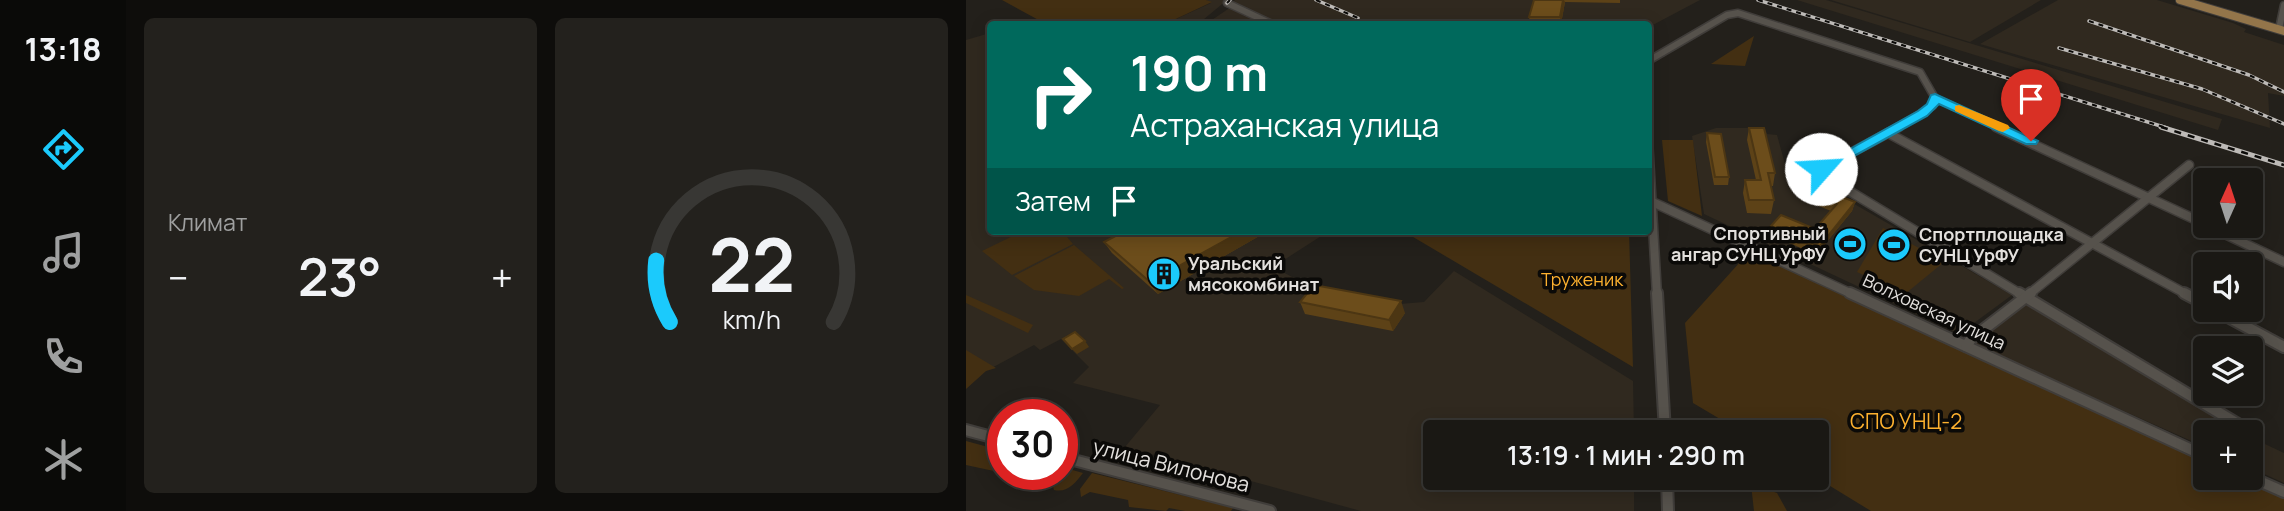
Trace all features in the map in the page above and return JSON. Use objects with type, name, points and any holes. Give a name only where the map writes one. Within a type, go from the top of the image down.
[{"type":"main road","points":[[2180,0],[2281,30]]},
{"type":"street","points":[[1227,3],[1266,21]]},
{"type":"street","points":[[2281,30],[2284,5]]},
{"type":"street","points":[[1652,59],[1727,15],[1738,13],[1920,72],[1935,98],[2193,218]]},
{"type":"street","points":[[1935,98],[1933,106],[1819,171],[2231,420]]},
{"type":"street","points":[[1888,133],[2193,298]]},
{"type":"street","points":[[1966,346],[1970,339],[2094,244],[2189,165]]},
{"type":"street","name":"Волховская улица","points":[[1652,202],[2193,450]]},
{"type":"street","points":[[1652,232],[1664,420]]},
{"type":"street","points":[[2234,238],[2284,262]]},
{"type":"street","points":[[2237,322],[2284,347]]},
{"type":"street","points":[[966,430],[987,436]]},
{"type":"street","name":"улица Вилонова","points":[[1078,461],[1270,511]]},
{"type":"street","points":[[2263,483],[2284,492]]},
{"type":"street","points":[[1667,490],[1668,511]]},
{"type":"shaded area","points":[[1206,0],[1227,0],[1202,21],[1172,21],[1211,3]]},
{"type":"shaded area","points":[[1235,0],[1700,0],[1652,25],[1652,21],[1275,21],[1232,3]]},
{"type":"shaded area","points":[[1797,0],[1826,0],[2222,119],[2218,130]]},
{"type":"shaded area","points":[[1831,0],[2041,0],[1970,42]]},
{"type":"shaded area","points":[[2058,0],[2157,0],[2233,23],[2246,29],[2244,32],[2284,45],[2284,96],[2268,93],[2270,128],[1980,44]]},
{"type":"shaded area","points":[[1231,7],[1261,21],[1210,21]]},
{"type":"shaded area","points":[[987,34],[987,235],[1323,235],[1273,267],[1317,290],[1400,304],[1424,302],[1454,271],[1633,381],[1634,420],[1423,420],[1423,490],[1634,490],[1634,511],[1361,511],[1125,447],[1160,405],[1073,383],[1089,367],[1061,339],[1040,350],[1034,345],[986,371],[966,366],[966,40]]},
{"type":"shaded area","points":[[1716,128],[1765,128],[1767,134],[1777,135],[1785,164],[2012,295],[1959,334],[1704,214],[1692,136]]},
{"type":"shaded area","points":[[2027,302],[2220,420],[2193,420],[2193,442],[1973,344]]},
{"type":"shaded area","points":[[2263,443],[2284,453],[2284,483],[2263,473]]},
{"type":"green space","points":[[1002,0],[1212,2],[1171,21],[1040,21]]},
{"type":"green space","points":[[1754,36],[1745,66],[1711,64]]},
{"type":"green space","points":[[1662,140],[1693,140],[1702,216],[1668,201]]},
{"type":"green space","name":"Спортплощадка СУНЦ УрФУ","points":[[1883,228],[1944,262],[1905,294],[1857,272]]},
{"type":"green space","points":[[1015,235],[1065,235],[1073,244],[1012,275],[982,251]]},
{"type":"green space","name":"Труженик","points":[[1410,235],[1629,235],[1633,367]]},
{"type":"green space","points":[[1074,245],[1124,288],[1109,279],[1079,296],[1034,290],[1014,276]]},
{"type":"green space","name":"СПО УНЦ-2","points":[[1750,251],[2193,455],[2193,490],[2263,488],[2284,498],[2284,511],[1871,511],[1829,485],[1829,420],[1722,420],[1693,403],[1685,323]]},
{"type":"green space","points":[[966,295],[1033,325],[1028,333],[966,303]]},
{"type":"green space","points":[[966,350],[996,368],[986,371],[966,389]]},
{"type":"green space","points":[[966,441],[987,447],[987,470],[966,465]]},
{"type":"green space","points":[[1092,473],[1233,508],[1231,511],[1185,511],[1169,508],[1166,511],[1129,507],[1128,500],[1090,492],[1081,497],[1080,489]]},
{"type":"green space","points":[[1752,490],[1777,493],[1787,511],[1754,511]]},
{"type":"building","points":[[1534,0],[1563,0],[1560,17],[1529,17]]},
{"type":"building","points":[[1749,128],[1764,128],[1775,173],[1768,173],[1774,200],[1749,200],[1745,180],[1761,180]]},
{"type":"building","points":[[1707,133],[1721,134],[1729,177],[1715,177]]},
{"type":"building","points":[[1817,187],[1855,202],[1819,247],[1771,226],[1781,215],[1815,229],[1837,204],[1811,193]]},
{"type":"building","points":[[1117,235],[1235,235],[1150,282],[1104,242]]},
{"type":"building","points":[[1314,285],[1401,301],[1389,320],[1300,302]]},
{"type":"building","points":[[1075,332],[1085,341],[1072,349],[1063,339]]},
{"type":"railway","points":[[1227,3],[1230,0]]},
{"type":"railway","points":[[1316,0],[1358,18]]},
{"type":"railway","points":[[1758,0],[2167,128]]},
{"type":"railway","points":[[2089,21],[2249,75],[2284,92]]},
{"type":"railway","points":[[2059,48],[2202,89],[2284,124]]},
{"type":"railway","points":[[2161,127],[2284,165]]},
{"type":"slow traffic","points":[[1959,108],[2003,128]]},
{"type":"place","name":"Спортивный ангар СУНЦ УрФУ","points":[[1850,244]]},
{"type":"place","name":"Спортплощадка СУНЦ УрФУ","points":[[1894,245]]},
{"type":"place","name":"Уральский мясокомбинат","points":[[1164,274]]},
{"type":"route","points":[[1821,169],[1922,114],[1933,106],[1935,98],[2031,141]]}]
